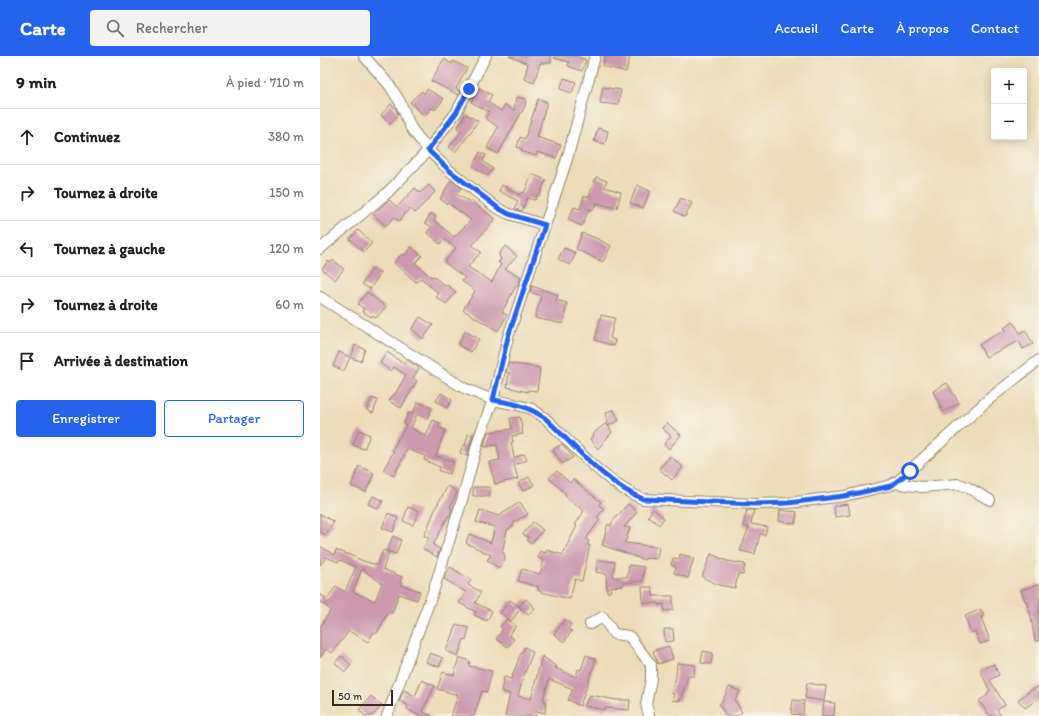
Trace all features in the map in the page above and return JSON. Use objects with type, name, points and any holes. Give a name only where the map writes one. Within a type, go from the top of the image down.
[{"type":"street","points":[[364,56],[390,86],[400,102],[411,128],[428,150],[450,171],[498,208],[509,214],[545,225]]},
{"type":"street","points":[[320,249],[387,193],[428,150],[456,113],[486,56]]},
{"type":"street","points":[[387,716],[434,589],[462,500],[479,438],[493,400],[508,337],[567,159],[595,56]]},
{"type":"street","points":[[320,297],[464,388],[493,400],[532,409],[545,418],[614,483],[631,494],[643,499],[755,504],[788,503],[844,496],[891,486],[988,400],[1039,360]]},
{"type":"street","points":[[895,483],[922,487],[959,484],[990,500]]},
{"type":"street","points":[[590,624],[603,617],[614,634],[629,636],[652,666],[646,704],[649,716]]},
{"type":"building","points":[[509,56],[551,56],[551,63],[540,63],[534,83],[524,79],[528,64]]},
{"type":"building","points":[[554,56],[576,56],[586,60],[582,71],[568,66],[569,62],[554,58]]},
{"type":"building","points":[[605,56],[630,56],[626,72],[603,66]]},
{"type":"building","points":[[444,59],[452,64],[453,61],[467,68],[456,88],[460,92],[458,95],[431,81]]},
{"type":"building","points":[[564,78],[576,82],[572,93],[560,89]]},
{"type":"building","points":[[603,87],[621,90],[618,105],[600,103]]},
{"type":"building","points":[[479,88],[492,95],[488,102],[501,111],[505,105],[514,111],[516,97],[526,99],[525,106],[498,154],[487,148],[498,127],[485,118],[489,112],[471,102]]},
{"type":"building","points":[[427,89],[444,99],[435,110],[432,108],[424,116],[410,102],[422,91],[424,94]]},
{"type":"building","points":[[538,99],[547,102],[537,137],[561,145],[556,158],[537,152],[536,156],[521,151],[522,149],[517,147],[520,137],[525,139]]},
{"type":"building","points":[[391,104],[396,109],[398,115],[390,124],[381,115]]},
{"type":"building","points":[[466,114],[478,121],[455,152],[449,147],[462,131],[457,128]]},
{"type":"building","points":[[598,128],[608,131],[605,144],[594,141]]},
{"type":"building","points":[[480,152],[486,155],[483,161],[493,169],[487,176],[473,166]]},
{"type":"building","points":[[532,174],[546,180],[539,196],[537,195],[535,200],[527,198],[522,211],[515,209],[518,201],[499,191],[502,185],[520,195],[522,192],[524,193]]},
{"type":"building","points":[[596,177],[607,181],[604,187],[621,192],[617,208],[596,203],[593,210],[589,209],[582,226],[568,220],[574,207],[580,209],[584,196],[589,197]]},
{"type":"building","points":[[451,180],[461,188],[456,194],[470,202],[471,201],[495,219],[472,246],[481,252],[468,267],[492,282],[501,264],[498,262],[501,260],[499,254],[505,246],[517,256],[505,269],[521,277],[517,287],[516,286],[502,312],[507,315],[498,331],[463,310],[475,291],[462,281],[465,278],[444,262],[456,248],[444,239],[440,244],[427,232],[432,227],[425,223],[431,213],[436,217],[434,220],[454,237],[471,220],[440,199]]},
{"type":"building","points":[[429,185],[435,192],[415,213],[410,208],[399,221],[394,217],[386,226],[373,214],[389,200],[397,207],[415,188],[420,193]]},
{"type":"building","points":[[637,185],[650,191],[643,208],[630,203]]},
{"type":"building","points":[[681,198],[692,203],[685,217],[674,211]]},
{"type":"building","points":[[358,230],[372,243],[364,252],[350,239]]},
{"type":"building","points":[[582,233],[611,246],[603,262],[576,249]]},
{"type":"building","points":[[411,247],[422,256],[415,263],[431,277],[433,276],[445,286],[447,285],[456,292],[446,304],[436,297],[439,294],[421,278],[416,282],[394,263],[402,254],[404,256]]},
{"type":"building","points":[[564,248],[576,253],[570,265],[558,259]]},
{"type":"building","points":[[333,260],[344,269],[335,280],[322,269],[328,261],[330,263]]},
{"type":"building","points":[[373,268],[381,273],[370,289],[362,284]]},
{"type":"building","points":[[532,286],[558,295],[556,300],[567,303],[563,324],[535,318],[541,296],[530,292]]},
{"type":"building","points":[[367,292],[386,307],[376,318],[372,315],[371,317],[362,311],[364,309],[358,304]]},
{"type":"building","points":[[601,315],[615,318],[610,338],[615,340],[614,346],[595,340]]},
{"type":"building","points":[[420,317],[433,325],[423,339],[412,329]]},
{"type":"building","points":[[1013,322],[1020,333],[1025,330],[1033,344],[1023,349],[1019,341],[986,357],[979,345],[1006,330],[1004,328]]},
{"type":"building","points":[[465,331],[479,339],[471,352],[458,345]]},
{"type":"building","points":[[355,345],[365,349],[361,361],[351,358]]},
{"type":"building","points":[[339,352],[350,357],[344,371],[333,366]]},
{"type":"building","points":[[387,352],[404,364],[407,360],[419,368],[413,378],[417,381],[401,408],[389,401],[393,395],[394,396],[406,375],[394,367],[391,371],[380,363]]},
{"type":"building","points":[[508,363],[540,368],[537,391],[528,390],[528,392],[507,387],[509,373],[506,372]]},
{"type":"building","points":[[947,383],[959,403],[943,412],[933,391]]},
{"type":"building","points":[[441,393],[452,400],[447,408],[436,401]]},
{"type":"building","points":[[372,398],[378,400],[373,413],[366,410]]},
{"type":"building","points":[[418,402],[432,408],[427,419],[417,414],[411,428],[426,436],[433,420],[440,423],[438,427],[445,430],[436,456],[454,462],[450,474],[439,471],[440,467],[424,460],[425,456],[407,449],[394,476],[383,470],[406,425],[404,424],[408,413],[411,414],[413,412]]},
{"type":"building","points":[[613,409],[619,420],[608,426],[606,413]]},
{"type":"building","points":[[520,417],[523,434],[512,436],[513,442],[511,442],[514,458],[524,454],[527,460],[514,465],[518,479],[495,484],[489,462],[500,460],[497,445],[484,447],[488,432],[512,429],[510,418]]},
{"type":"building","points":[[667,423],[681,435],[669,449],[664,444],[671,436],[662,428]]},
{"type":"building","points":[[605,424],[612,432],[598,449],[590,439],[596,431]]},
{"type":"building","points":[[359,430],[370,435],[364,449],[353,445]]},
{"type":"building","points":[[468,434],[473,435],[467,456],[460,453],[463,445],[465,446]]},
{"type":"building","points":[[562,444],[573,457],[562,464],[553,450]]},
{"type":"building","points":[[670,456],[683,467],[672,480],[659,469]]},
{"type":"building","points":[[359,466],[374,473],[366,492],[351,486]]},
{"type":"building","points":[[557,471],[570,483],[573,479],[601,502],[599,505],[604,509],[597,517],[600,519],[586,539],[589,541],[587,545],[590,545],[582,581],[575,579],[570,599],[541,592],[538,590],[539,587],[518,581],[522,569],[540,574],[544,560],[538,558],[540,551],[546,553],[547,550],[563,555],[577,526],[575,525],[584,511],[565,496],[566,494],[549,478]]},
{"type":"building","points":[[529,477],[534,485],[523,491],[518,483]]},
{"type":"building","points":[[448,486],[457,492],[450,507],[452,508],[450,516],[448,516],[433,545],[440,549],[437,557],[423,549],[429,538],[424,536],[437,505]]},
{"type":"building","points":[[473,487],[490,487],[490,496],[473,496]]},
{"type":"building","points":[[373,496],[383,501],[378,509],[368,504]]},
{"type":"building","points":[[520,502],[528,514],[513,523],[514,525],[507,530],[502,553],[504,553],[505,559],[499,568],[487,560],[491,555],[466,543],[469,534],[491,543],[495,527],[476,522],[480,510],[499,516]]},
{"type":"building","points":[[628,504],[637,512],[624,527],[630,528],[625,543],[659,547],[657,559],[645,558],[645,560],[602,545],[608,524],[611,526],[612,522]]},
{"type":"building","points":[[848,504],[850,515],[835,517],[834,506]]},
{"type":"building","points":[[408,507],[419,511],[413,525],[403,521]]},
{"type":"building","points":[[653,509],[664,518],[659,525],[648,516]]},
{"type":"building","points":[[747,510],[754,510],[751,524],[767,527],[765,535],[760,534],[755,554],[740,551],[749,527],[743,526]]},
{"type":"building","points":[[780,510],[797,512],[795,524],[779,521]]},
{"type":"building","points":[[388,513],[398,518],[393,532],[382,528]]},
{"type":"building","points":[[320,514],[334,522],[326,535],[320,532]]},
{"type":"building","points":[[533,522],[543,530],[531,544],[527,540],[529,538],[523,534]]},
{"type":"building","points":[[393,536],[401,540],[396,554],[387,551]]},
{"type":"building","points":[[320,546],[334,555],[336,550],[377,565],[383,550],[389,552],[383,569],[402,577],[400,582],[402,583],[401,585],[420,591],[417,600],[399,594],[392,613],[388,612],[377,633],[374,632],[368,642],[349,631],[332,653],[326,649],[320,658],[320,627],[331,610],[320,602],[320,594],[327,599],[336,586],[345,592],[356,567],[340,560],[338,562],[326,557],[320,565]],"holes":[[[362,569],[382,583],[375,601],[353,592]]]},
{"type":"building","points":[[680,554],[694,558],[688,578],[674,573],[676,567],[671,565],[673,558],[679,559]]},
{"type":"building","points":[[711,554],[727,561],[745,564],[743,575],[738,574],[735,588],[719,585],[702,577]]},
{"type":"building","points":[[598,560],[615,562],[613,577],[627,577],[629,565],[644,567],[643,581],[623,583],[623,586],[611,587],[610,592],[607,592],[606,574],[596,572]]},
{"type":"building","points":[[450,567],[471,580],[468,585],[481,592],[475,603],[492,611],[487,621],[474,615],[476,612],[459,603],[466,592],[444,579]]},
{"type":"building","points":[[1039,584],[1039,641],[1035,641],[1030,612],[1021,590]]},
{"type":"building","points":[[642,587],[652,587],[653,596],[673,596],[673,610],[664,611],[664,604],[658,605],[658,603],[643,603]]},
{"type":"building","points":[[526,599],[535,608],[528,615],[519,606]]},
{"type":"building","points":[[510,600],[521,608],[511,621],[500,613]]},
{"type":"building","points":[[981,609],[984,616],[981,617],[990,641],[980,644],[975,631],[971,633],[965,616]]},
{"type":"building","points":[[507,619],[516,626],[509,635],[514,639],[508,647],[496,639],[503,629],[500,627]]},
{"type":"building","points":[[565,619],[571,624],[568,629],[572,631],[564,642],[554,634]]},
{"type":"building","points":[[456,624],[469,628],[466,640],[464,639],[458,656],[446,651]]},
{"type":"building","points":[[664,629],[673,629],[674,641],[665,642]]},
{"type":"building","points":[[669,646],[673,659],[658,664],[653,651]]},
{"type":"building","points":[[525,647],[533,652],[518,696],[531,699],[542,656],[557,667],[555,668],[576,677],[578,669],[581,670],[586,655],[596,659],[580,706],[568,700],[573,689],[549,679],[543,700],[546,701],[545,713],[536,711],[535,716],[505,716],[510,694],[501,691],[504,677],[511,679],[518,659]]},
{"type":"building","points":[[703,651],[713,653],[711,664],[701,663]]},
{"type":"building","points":[[430,653],[443,658],[439,667],[426,662]]},
{"type":"building","points":[[341,656],[351,665],[345,672],[335,663]]},
{"type":"building","points":[[459,657],[470,661],[469,666],[492,671],[487,692],[482,691],[474,716],[451,716],[458,695],[437,689],[443,672],[454,675]]},
{"type":"building","points":[[677,663],[695,665],[694,676],[688,676],[680,701],[672,700],[674,694],[671,693],[676,677]]},
{"type":"building","points":[[994,664],[999,675],[990,680],[1005,705],[997,710],[1001,716],[990,716],[979,701],[988,695],[987,693],[990,691],[980,670]]},
{"type":"building","points":[[422,680],[435,686],[422,711],[432,716],[419,716],[407,709],[408,705],[399,701],[404,690],[415,696]]},
{"type":"building","points":[[807,683],[826,686],[824,701],[805,698]]},
{"type":"building","points":[[1039,686],[1039,698],[1025,708],[1018,700]]},
{"type":"building","points":[[729,687],[740,691],[735,701],[742,712],[736,716],[726,716],[719,704],[722,702]]},
{"type":"building","points":[[590,695],[617,700],[630,700],[629,710],[605,708],[605,710],[584,706]]},
{"type":"building","points":[[371,696],[382,705],[372,716],[365,716],[359,710]]},
{"type":"building","points":[[793,700],[804,701],[803,715],[791,714]]},
{"type":"building","points":[[824,702],[835,703],[834,716],[822,716]]},
{"type":"route","points":[[469,89],[456,113],[428,150],[450,171],[498,208],[509,214],[545,225],[508,337],[493,400],[532,409],[545,418],[614,483],[631,494],[643,499],[755,504],[788,503],[844,496],[891,486],[910,471]]}]
